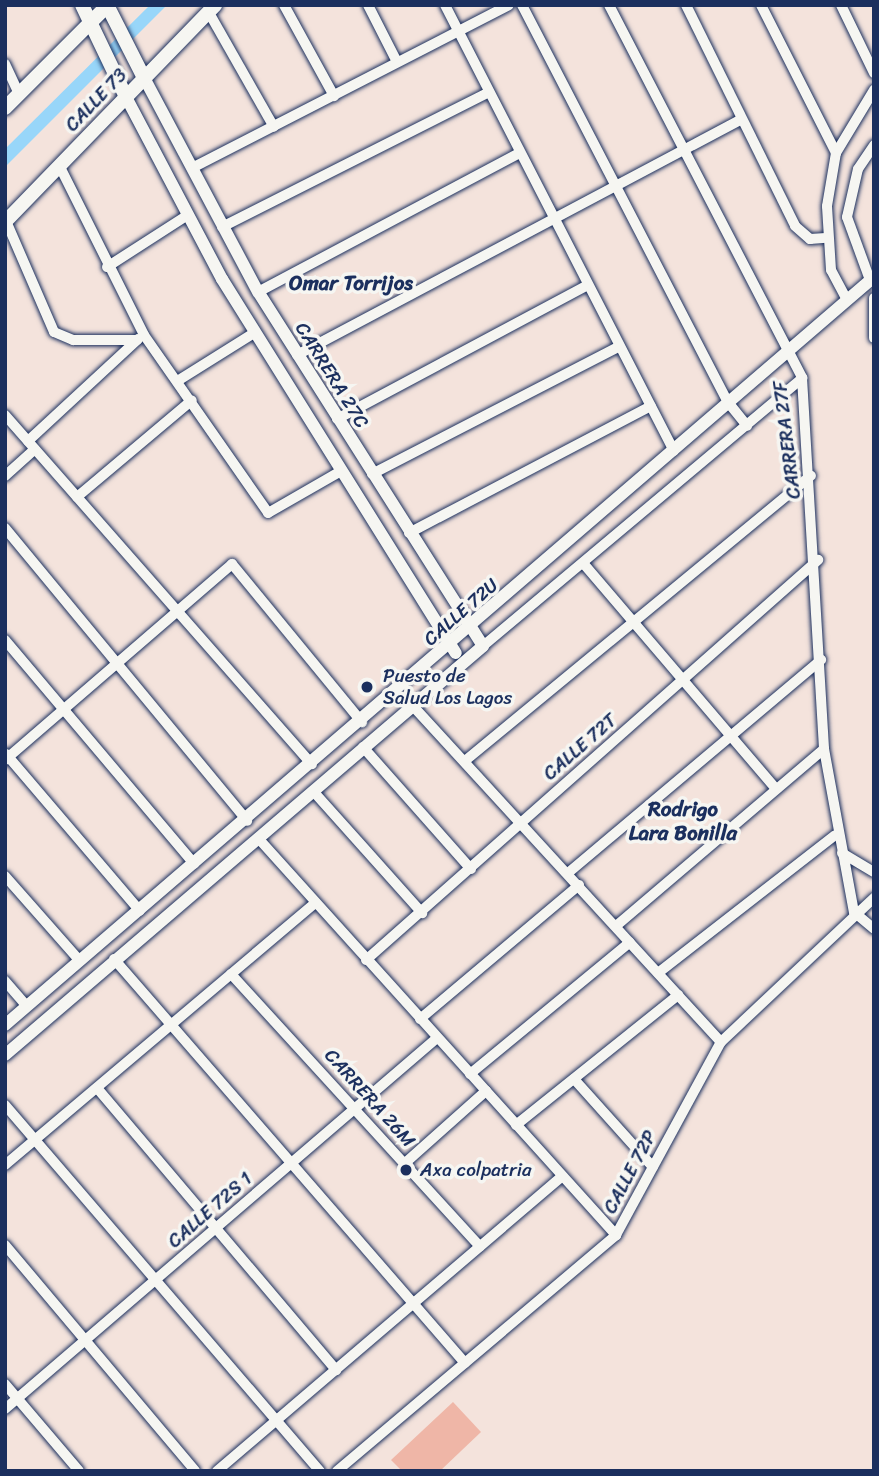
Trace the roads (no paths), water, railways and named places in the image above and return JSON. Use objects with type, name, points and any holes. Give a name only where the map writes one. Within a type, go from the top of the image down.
[{"type":"main road","points":[[82,5],[126,97]]},
{"type":"main road","points":[[5,108],[108,5],[144,78]]},
{"type":"main road","name":"CALLE 73","points":[[6,222],[212,8]]},
{"type":"street","points":[[284,5],[334,96]]},
{"type":"street","points":[[369,5],[397,62]]},
{"type":"street","points":[[445,5],[518,154],[674,451]]},
{"type":"street","points":[[192,168],[509,5]]},
{"type":"street","points":[[522,5],[727,401],[747,426]]},
{"type":"street","name":"CARRERA 27F","points":[[609,5],[784,350],[802,378],[817,560],[824,749],[835,835],[842,853],[854,912]]},
{"type":"street","points":[[686,5],[740,120],[795,226],[810,239],[826,239]]},
{"type":"street","points":[[761,5],[836,153]]},
{"type":"street","points":[[842,5],[874,73]]},
{"type":"street","points":[[212,8],[274,127]]},
{"type":"street","points":[[5,64],[19,94]]},
{"type":"street","name":"CARRERA 27C","points":[[144,78],[258,292],[483,646]]},
{"type":"street","points":[[847,300],[831,270],[826,239],[836,153],[874,90]]},
{"type":"street","points":[[222,227],[487,93]]},
{"type":"street","points":[[126,97],[186,216],[254,332],[462,663]]},
{"type":"street","points":[[297,355],[740,120]]},
{"type":"street","points":[[872,278],[847,217],[858,169],[874,145]]},
{"type":"street","points":[[258,292],[518,154]]},
{"type":"street","points":[[59,165],[140,338],[179,380],[268,513],[341,471]]},
{"type":"street","points":[[107,267],[186,216]]},
{"type":"street","points":[[6,222],[62,338],[140,338]]},
{"type":"street","name":"CALLE 72U","points":[[5,1025],[452,646],[674,451],[784,350],[872,278]]},
{"type":"street","points":[[337,419],[586,286]]},
{"type":"street","points":[[872,300],[874,338]]},
{"type":"street","points":[[179,380],[254,332]]},
{"type":"street","points":[[5,476],[32,445],[140,338]]},
{"type":"street","points":[[372,474],[618,347]]},
{"type":"street","name":"CALLE 72U","points":[[5,1055],[412,705],[802,378]]},
{"type":"street","points":[[77,497],[192,400]]},
{"type":"street","points":[[409,533],[650,406]]},
{"type":"street","points":[[5,415],[312,764]]},
{"type":"street","points":[[466,760],[811,476]]},
{"type":"street","points":[[5,528],[247,821]]},
{"type":"street","name":"CALLE 72T","points":[[366,960],[817,560]]},
{"type":"street","points":[[583,563],[776,789]]},
{"type":"street","points":[[140,911],[6,757],[66,711],[232,564],[362,722]]},
{"type":"street","points":[[5,640],[194,864]]},
{"type":"street","points":[[568,873],[821,660]]},
{"type":"street","points":[[412,705],[466,760],[721,1042]]},
{"type":"street","points":[[363,747],[471,869]]},
{"type":"street","points":[[616,926],[824,749]]},
{"type":"street","points":[[313,791],[422,913]]},
{"type":"street","points":[[658,972],[835,835]]},
{"type":"street","points":[[258,838],[616,1235]]},
{"type":"street","points":[[842,853],[874,872]]},
{"type":"street","points":[[5,876],[80,961]]},
{"type":"street","points":[[420,1019],[579,885]]},
{"type":"street","name":"CALLE 72P","points":[[337,1471],[616,1235],[721,1042],[854,912],[874,898]]},
{"type":"street","points":[[5,1165],[315,903]]},
{"type":"street","points":[[854,912],[874,929]]},
{"type":"street","points":[[470,1074],[630,942]]},
{"type":"street","points":[[114,959],[167,1028],[465,1363]]},
{"type":"street","name":"CARRERA 26M","points":[[231,974],[480,1247]]},
{"type":"street","points":[[5,981],[27,1006]]},
{"type":"street","points":[[516,1125],[678,995]]},
{"type":"street","name":"CALLE 72S 1","points":[[5,1409],[437,1038]]},
{"type":"street","points":[[574,1079],[653,1167]]},
{"type":"street","points":[[97,1088],[336,1370]]},
{"type":"street","points":[[404,1164],[486,1091]]},
{"type":"street","points":[[5,1105],[320,1471]]},
{"type":"street","points":[[217,1471],[562,1176]]},
{"type":"street","points":[[5,1245],[195,1471]]},
{"type":"street","points":[[5,1384],[79,1471]]},
{"type":"water","points":[[150,5],[167,5],[5,167],[5,149]]},
{"type":"place","name":"Puesto de Salud Los Lagos","points":[[367,687]]},
{"type":"place","name":"Axa colpatria","points":[[406,1170]]},
{"type":"district","name":"Omar Torrijos","points":[[351,283]]},
{"type":"district","name":"Rodrigo Lara Bonilla","points":[[683,821]]}]
